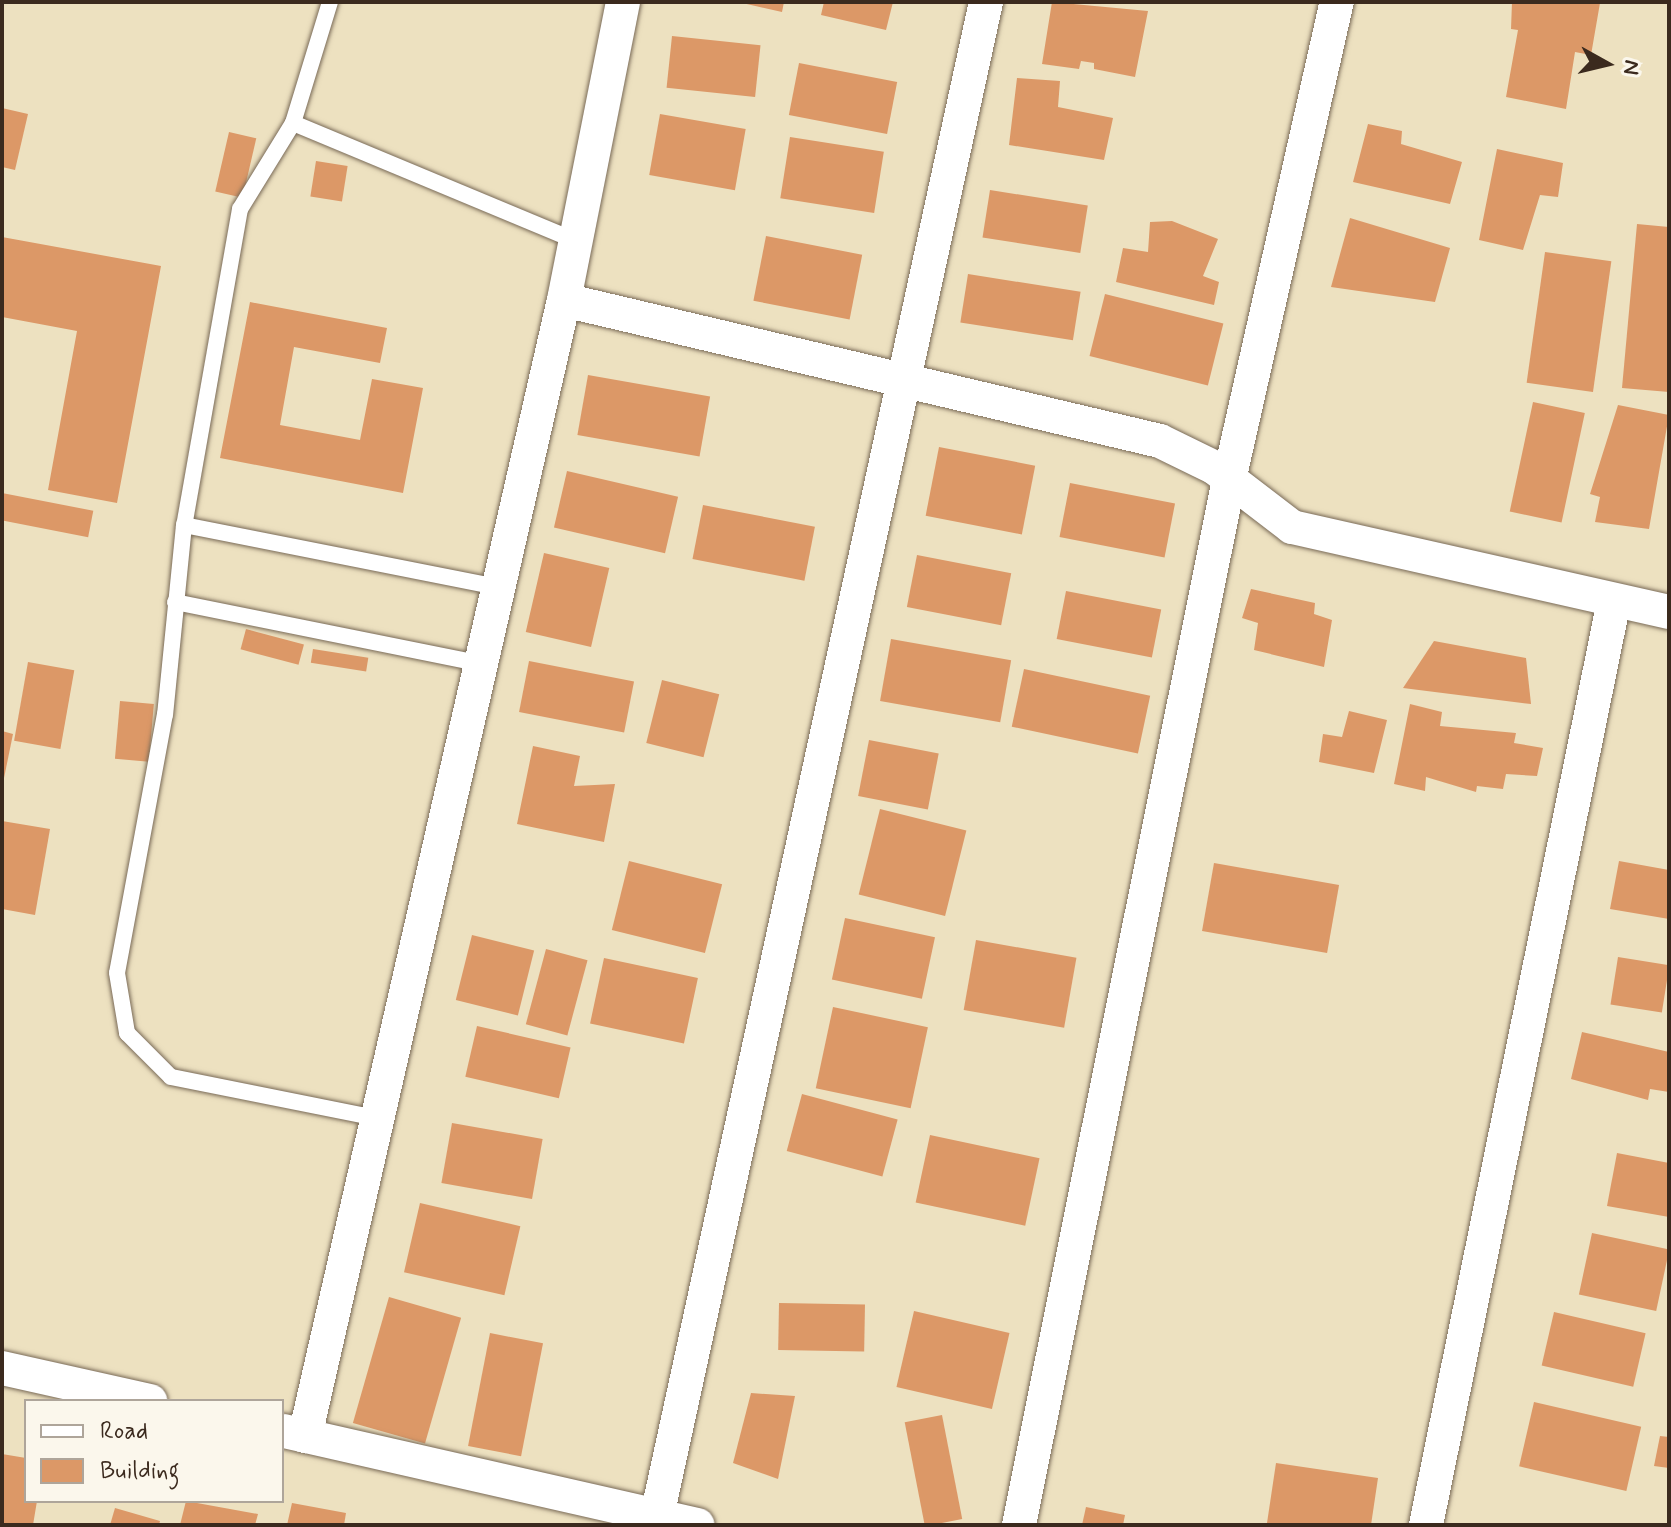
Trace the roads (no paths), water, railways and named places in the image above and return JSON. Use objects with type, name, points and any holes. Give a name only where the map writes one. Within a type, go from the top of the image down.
[{"type":"street","points":[[623,2],[564,300],[493,586],[376,1118],[293,1433],[697,1525]]},
{"type":"street","points":[[657,1516],[986,2]]},
{"type":"street","points":[[1019,1525],[1229,480],[1337,2]]},
{"type":"street","points":[[564,300],[1160,441],[1229,480],[1292,527],[1669,612]]},
{"type":"street","points":[[1426,1525],[1614,601]]},
{"type":"street","points":[[2,1368],[141,1399]]},
{"type":"lane","points":[[330,2],[293,123],[240,209],[184,525],[165,714],[117,973],[127,1033],[171,1077],[376,1118]]},
{"type":"lane","points":[[293,123],[576,241]]},
{"type":"lane","points":[[184,525],[493,586]]},
{"type":"lane","points":[[175,602],[477,663]]}]
